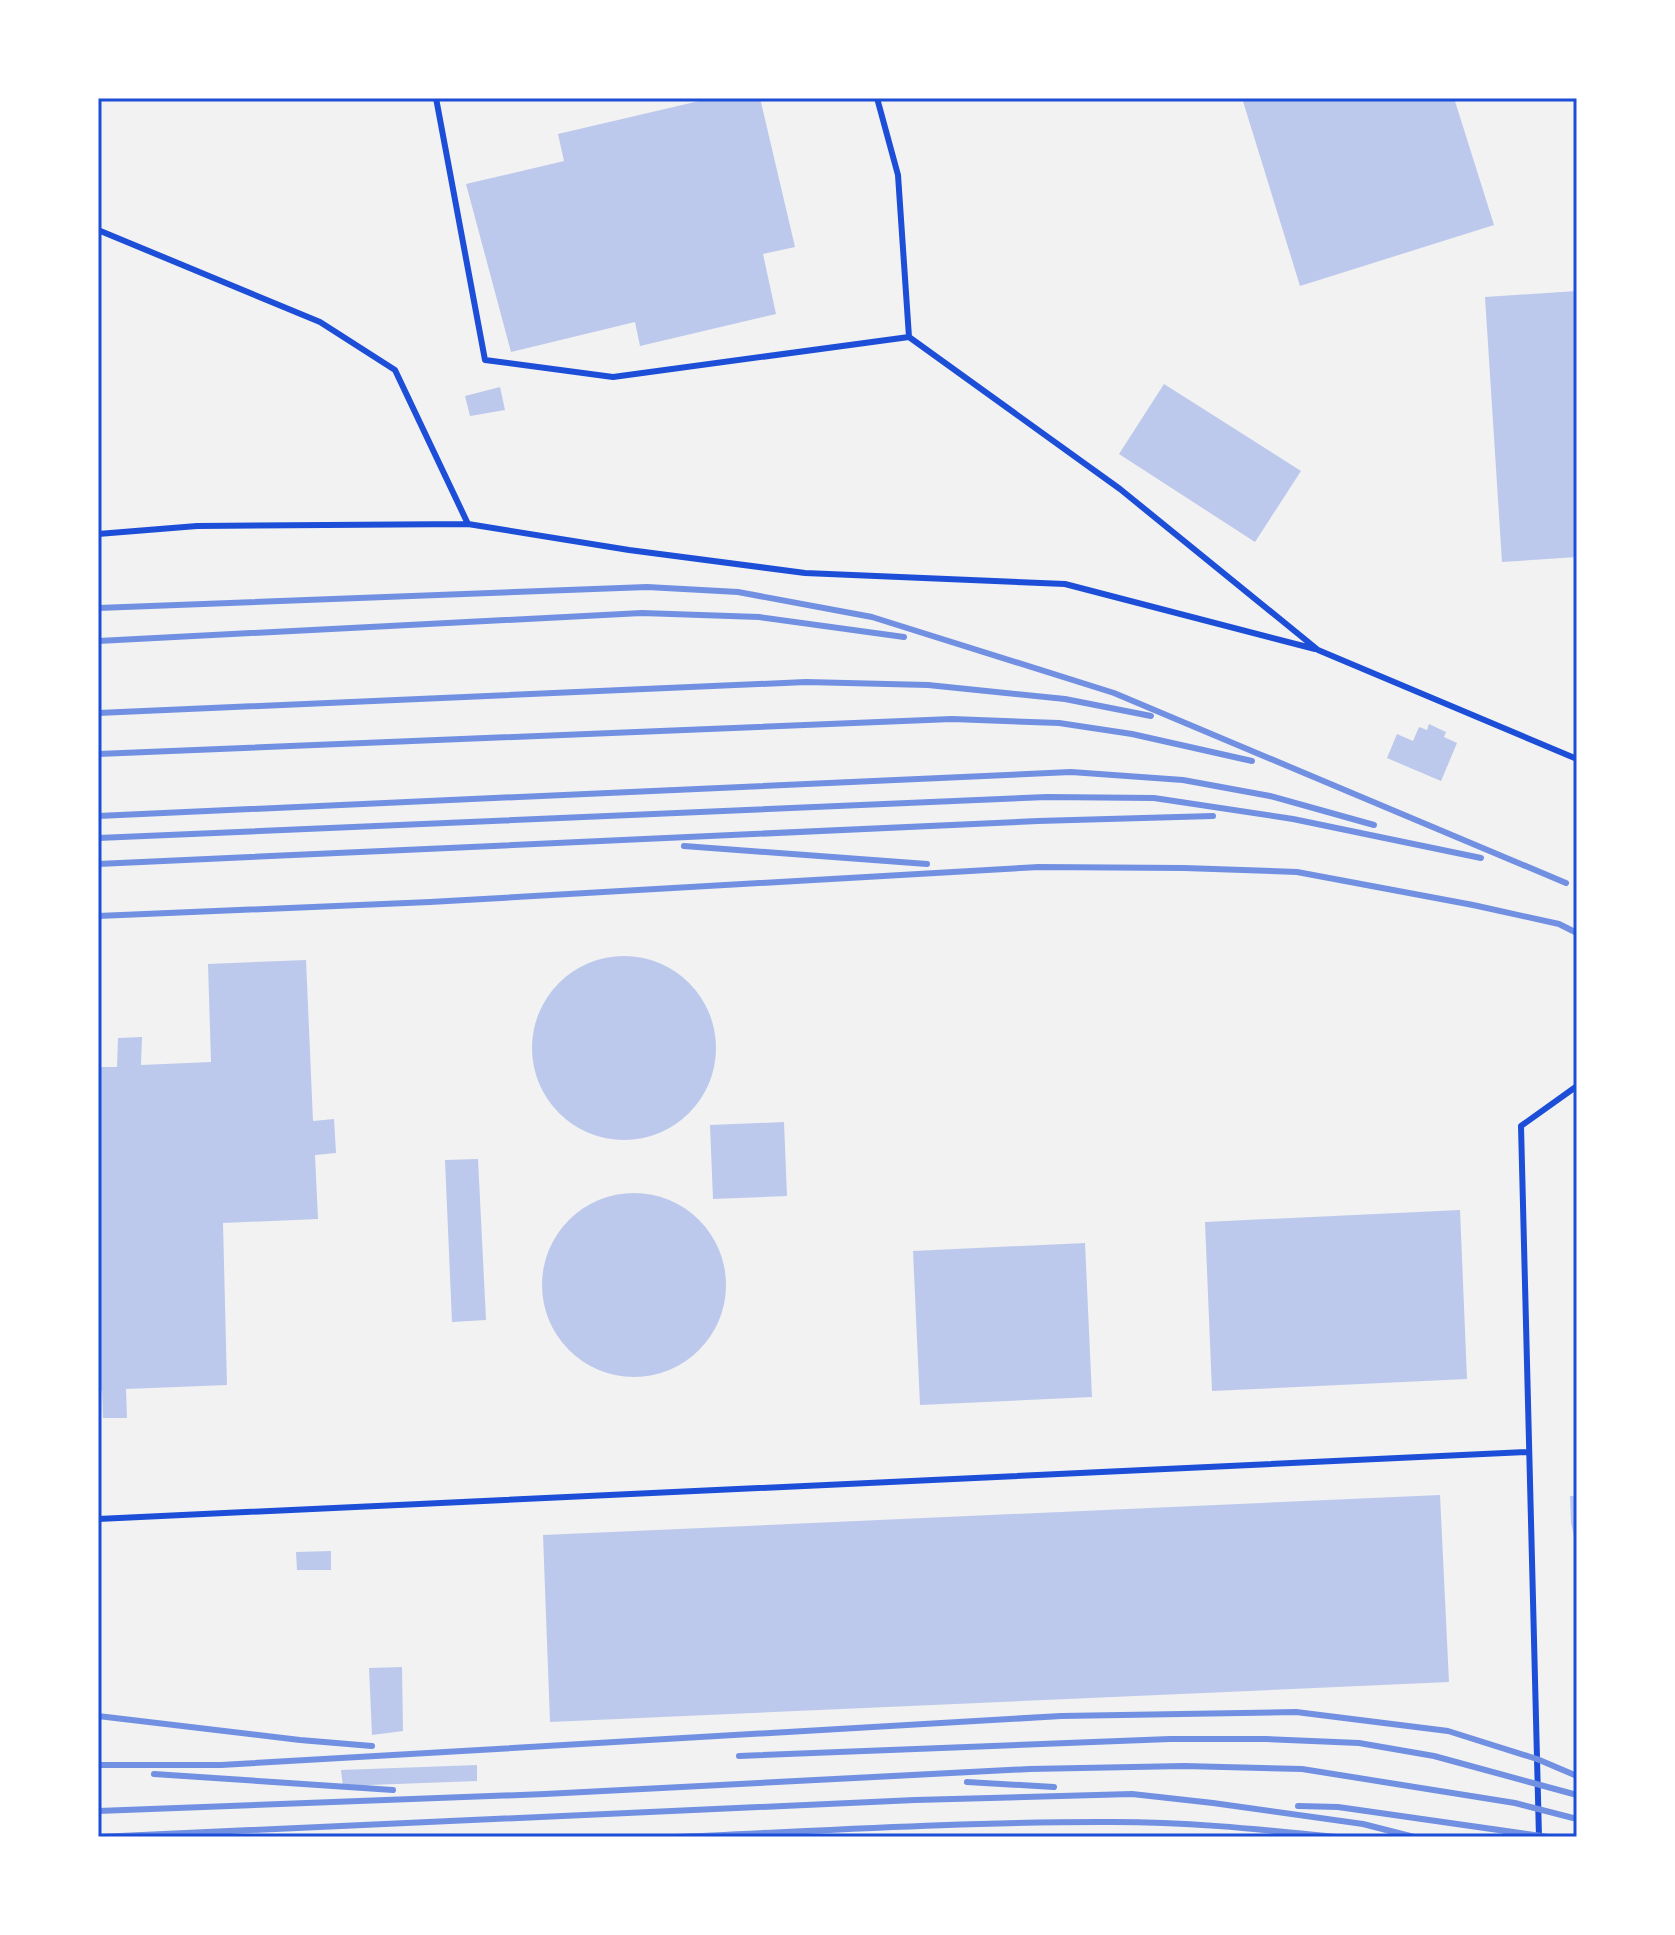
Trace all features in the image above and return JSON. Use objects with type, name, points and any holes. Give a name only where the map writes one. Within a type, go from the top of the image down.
[{"type":"lane","points":[[436,98],[485,360],[613,377],[909,337],[1120,489],[1318,650]]},
{"type":"lane","points":[[877,98],[898,175],[909,337]]},
{"type":"lane","points":[[98,230],[320,322],[395,370],[468,524]]},
{"type":"lane","points":[[98,534],[197,526],[468,524],[629,550],[805,573],[1065,584],[1318,650],[1576,755]]},
{"type":"lane","points":[[1539,1837],[1521,1126],[1577,1086]]},
{"type":"lane","points":[[98,1519],[1528,1452]]},
{"type":"building","points":[[712,98],[760,98],[795,247],[763,254],[776,314],[640,346],[635,322],[511,352],[466,184],[564,161],[558,134]]},
{"type":"building","points":[[1242,98],[1454,98],[1494,225],[1300,286]]},
{"type":"building","points":[[1577,291],[1577,557],[1502,562],[1485,297]]},
{"type":"building","points":[[1164,384],[1301,471],[1255,542],[1119,454]]},
{"type":"building","points":[[500,387],[505,410],[470,416],[465,396]]},
{"type":"building","points":[[1429,724],[1446,732],[1444,737],[1457,743],[1441,781],[1387,758],[1397,734],[1413,741],[1419,727],[1427,730]]},
{"type":"building","points":[[624,956],[659,963],[689,983],[709,1013],[716,1048],[709,1083],[689,1113],[659,1133],[624,1140],[589,1133],[559,1113],[539,1083],[532,1048],[539,1013],[559,983],[589,963]]},
{"type":"building","points":[[306,960],[313,1121],[334,1119],[336,1153],[315,1155],[318,1219],[223,1223],[227,1385],[126,1389],[127,1418],[103,1418],[102,1391],[98,1391],[98,1067],[117,1067],[118,1038],[142,1037],[141,1065],[211,1062],[208,964]]},
{"type":"building","points":[[784,1122],[787,1196],[713,1199],[710,1125]]},
{"type":"building","points":[[478,1159],[486,1320],[452,1322],[445,1160]]},
{"type":"building","points":[[634,1193],[669,1200],[699,1220],[719,1250],[726,1285],[719,1320],[699,1350],[669,1370],[634,1377],[599,1370],[569,1350],[549,1320],[542,1285],[549,1250],[569,1220],[599,1200]]},
{"type":"building","points":[[1460,1210],[1467,1379],[1212,1391],[1205,1222]]},
{"type":"building","points":[[1085,1243],[1092,1397],[920,1405],[913,1251]]},
{"type":"building","points":[[1440,1495],[1449,1682],[550,1722],[543,1535]]},
{"type":"building","points":[[1570,1496],[1577,1496],[1577,1550],[1571,1523]]},
{"type":"building","points":[[331,1551],[331,1570],[297,1570],[296,1552]]},
{"type":"building","points":[[402,1667],[403,1731],[372,1735],[369,1668]]},
{"type":"building","points":[[477,1765],[477,1781],[343,1786],[341,1770]]},
{"type":"railway","points":[[98,608],[647,587],[738,592],[872,617],[1114,693],[1566,883]]},
{"type":"railway","points":[[98,641],[642,613],[759,617],[904,637]]},
{"type":"railway","points":[[98,713],[806,682],[928,685],[1065,699],[1151,716]]},
{"type":"railway","points":[[98,754],[952,719],[1059,723],[1132,734],[1252,761]]},
{"type":"railway","points":[[98,816],[1071,772],[1183,780],[1270,796],[1374,825]]},
{"type":"railway","points":[[98,838],[1047,797],[1154,798],[1293,819],[1481,858]]},
{"type":"railway","points":[[98,864],[1038,821],[1213,816]]},
{"type":"railway","points":[[684,846],[927,864]]},
{"type":"railway","points":[[98,916],[430,902],[1039,867],[1184,868],[1297,872],[1473,905],[1559,924],[1577,933]]},
{"type":"railway","points":[[98,1765],[221,1765],[1061,1716],[1296,1712],[1448,1731],[1537,1759],[1577,1776]]},
{"type":"railway","points":[[98,1716],[372,1746]]},
{"type":"railway","points":[[739,1756],[1170,1739],[1359,1743],[1434,1756],[1577,1795]]},
{"type":"railway","points":[[98,1811],[545,1794],[1030,1769],[1184,1766],[1302,1769],[1515,1803],[1577,1819]]},
{"type":"railway","points":[[154,1774],[393,1790]]},
{"type":"railway","points":[[967,1782],[1054,1787]]},
{"type":"railway","points":[[98,1837],[915,1800],[1132,1794],[1363,1824],[1414,1837]]},
{"type":"railway","points":[[1298,1806],[1338,1807],[1548,1837]]},
{"type":"railway","points":[[674,1837],[1047,1822],[1189,1824],[1337,1837]]}]
